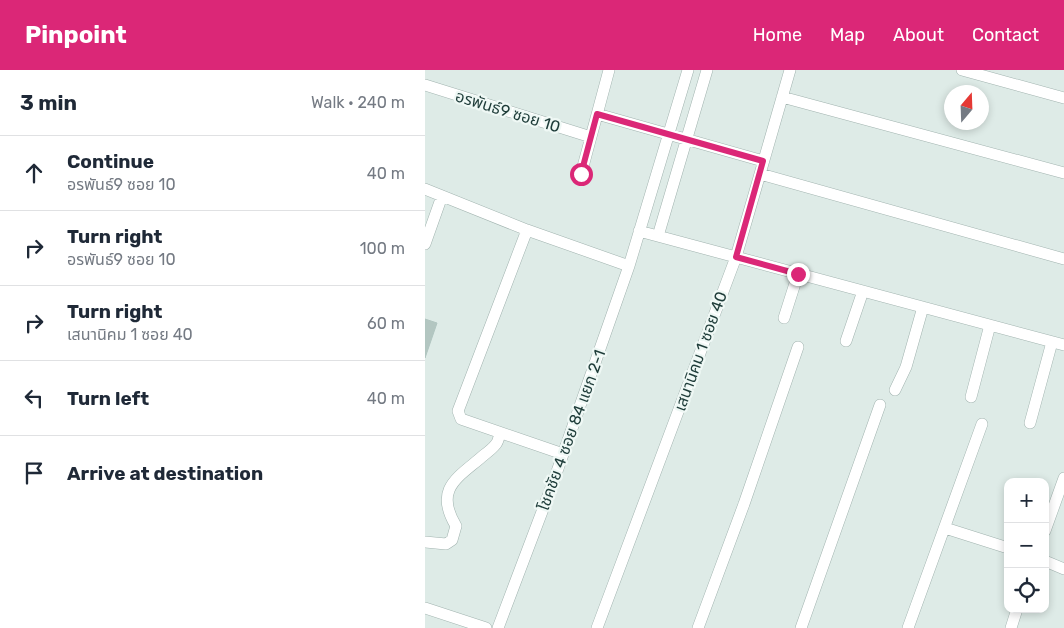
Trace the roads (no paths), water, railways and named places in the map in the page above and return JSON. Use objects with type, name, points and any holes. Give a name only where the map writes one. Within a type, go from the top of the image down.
[{"type":"street","points":[[581,174],[609,70]]},
{"type":"street","name":"โชคชัย 4 ซอย 84 แยก 2-1","points":[[498,628],[563,454],[629,266],[687,70]]},
{"type":"street","points":[[658,236],[707,70]]},
{"type":"street","name":"เสนานิคม 1 ซอย 40","points":[[597,628],[736,257],[790,70]]},
{"type":"street","points":[[962,70],[1064,98]]},
{"type":"street","name":"อรพันธ์9 ซอย 10","points":[[425,85],[591,137]]},
{"type":"street","points":[[782,97],[1064,173]]},
{"type":"street","points":[[597,114],[763,161]]},
{"type":"street","points":[[760,174],[1064,259]]},
{"type":"street","points":[[425,189],[527,230],[629,266]]},
{"type":"street","points":[[425,244],[442,196]]},
{"type":"street","points":[[527,230],[458,411],[461,419],[500,434],[563,454]]},
{"type":"street","points":[[639,231],[1064,345]]},
{"type":"street","points":[[783,318],[798,274]]},
{"type":"street","points":[[846,341],[863,291]]},
{"type":"street","points":[[895,390],[906,367],[923,307]]},
{"type":"street","points":[[971,397],[990,325]]},
{"type":"street","points":[[1029,423],[1052,342]]},
{"type":"street","points":[[698,628],[744,504],[798,347]]},
{"type":"street","points":[[801,628],[880,405]]},
{"type":"street","points":[[908,628],[982,424]]},
{"type":"street","points":[[425,542],[446,544],[453,540],[456,526],[449,511],[447,491],[452,482],[496,444],[500,434]]},
{"type":"street","points":[[1048,523],[1064,478]]},
{"type":"street","points":[[945,528],[1004,547]]},
{"type":"street","points":[[1049,563],[1064,569]]},
{"type":"street","points":[[425,608],[486,628]]},
{"type":"street","points":[[1011,628],[1016,613]]}]
